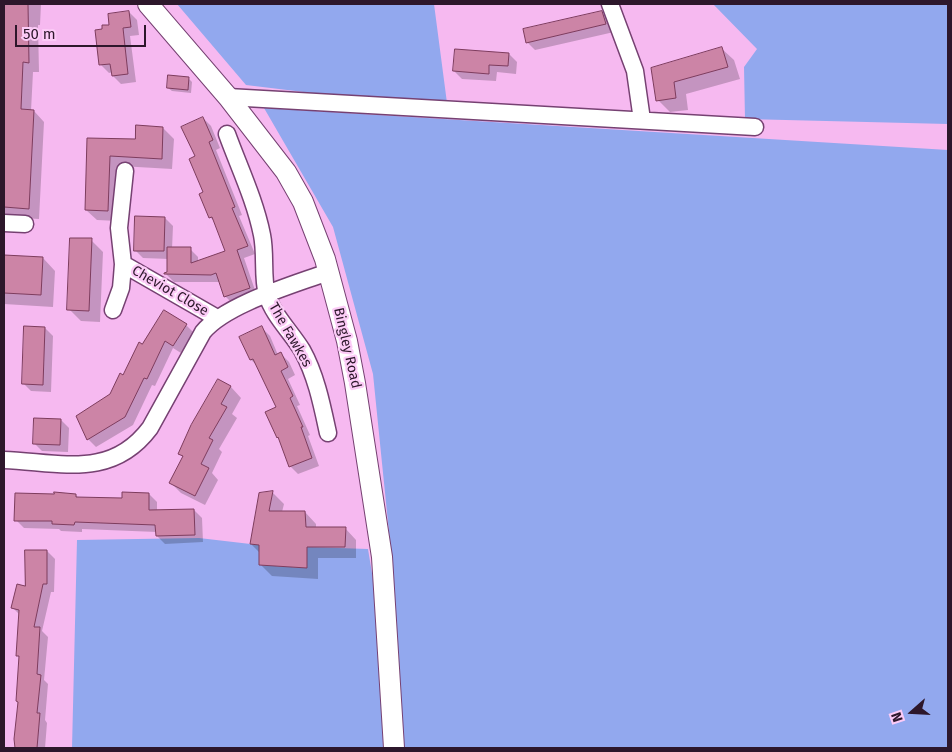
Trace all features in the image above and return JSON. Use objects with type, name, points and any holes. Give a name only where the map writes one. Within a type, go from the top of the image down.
[{"type":"street","name":"Bingley Road","points":[[148,4],[228,97],[286,172],[302,202],[328,272],[347,340],[382,557],[394,748]]},
{"type":"street","points":[[610,4],[635,71],[642,120]]},
{"type":"street","points":[[228,97],[755,127]]},
{"type":"street","points":[[227,134],[262,232],[265,250],[267,295]]},
{"type":"street","name":"Cheviot Close","points":[[113,310],[121,288],[123,264],[120,228],[125,171]]},
{"type":"street","points":[[4,223],[25,224]]},
{"type":"street","name":"Cheviot Close","points":[[123,264],[217,318]]},
{"type":"street","points":[[4,465],[73,465],[106,462],[131,447],[150,428],[203,332],[217,318],[267,295],[328,272]]},
{"type":"street","name":"The Fawkes","points":[[267,295],[277,314],[303,352],[318,390],[328,434]]},
{"type":"shaded area","points":[[177,4],[434,4],[447,103],[312,93],[246,85]]},
{"type":"shaded area","points":[[713,4],[948,4],[948,124],[745,119],[744,67],[757,49]]},
{"type":"shaded area","points":[[264,108],[948,150],[948,748],[402,748],[392,562],[373,374],[333,227]]},
{"type":"shaded area","points":[[199,538],[259,545],[260,565],[307,568],[307,547],[368,549],[381,628],[383,748],[72,748],[77,540]]},
{"type":"building","points":[[4,4],[28,4],[29,63],[23,62],[21,109],[34,110],[29,209],[4,207]]},
{"type":"building","points":[[129,11],[131,27],[123,28],[128,74],[112,76],[110,64],[99,65],[95,30],[102,29],[102,25],[109,25],[108,14]]},
{"type":"building","points":[[602,11],[606,24],[526,43],[523,29]]},
{"type":"building","points":[[722,47],[728,67],[674,82],[676,98],[656,101],[651,68]]},
{"type":"building","points":[[455,49],[509,53],[508,66],[489,65],[489,74],[453,71]]},
{"type":"building","points":[[168,75],[189,77],[188,90],[167,88]]},
{"type":"building","points":[[203,117],[213,140],[209,142],[235,207],[232,208],[248,246],[237,250],[250,288],[224,297],[216,273],[211,275],[164,274],[167,272],[167,247],[191,247],[191,263],[225,251],[212,217],[209,218],[199,194],[203,192],[189,159],[195,156],[181,127]]},
{"type":"building","points":[[136,125],[163,127],[162,159],[110,156],[108,211],[85,210],[87,138],[135,139]]},
{"type":"building","points":[[135,216],[165,217],[164,251],[134,251]]},
{"type":"building","points":[[70,238],[92,238],[89,311],[67,310]]},
{"type":"building","points":[[4,255],[43,257],[41,295],[4,293]]},
{"type":"building","points":[[164,310],[187,324],[173,346],[165,341],[147,379],[144,378],[125,417],[87,440],[76,416],[110,394],[120,373],[123,375],[139,342],[142,344]]},
{"type":"building","points":[[24,326],[45,327],[43,385],[22,384]]},
{"type":"building","points":[[262,326],[275,355],[281,352],[288,367],[281,371],[293,396],[290,398],[303,427],[301,427],[312,458],[289,467],[278,437],[265,412],[276,407],[253,359],[250,360],[239,337]]},
{"type":"building","points":[[218,379],[231,386],[221,404],[227,407],[209,438],[213,440],[201,464],[209,468],[195,496],[169,483],[183,456],[178,454],[191,425]]},
{"type":"building","points":[[34,418],[61,419],[60,445],[33,444]]},
{"type":"building","points":[[273,491],[269,511],[305,511],[306,527],[346,527],[345,547],[307,547],[307,568],[259,565],[259,545],[250,544],[259,493]]},
{"type":"building","points":[[54,492],[76,494],[76,497],[122,498],[122,492],[149,493],[149,510],[194,509],[195,535],[156,536],[155,525],[75,522],[74,525],[52,524],[52,521],[14,521],[15,493],[54,494]]},
{"type":"building","points":[[25,550],[47,550],[47,584],[43,584],[34,627],[40,627],[37,674],[41,675],[37,713],[40,713],[37,748],[15,748],[14,739],[18,702],[16,701],[19,656],[16,656],[19,610],[11,608],[17,584],[25,586]]}]
